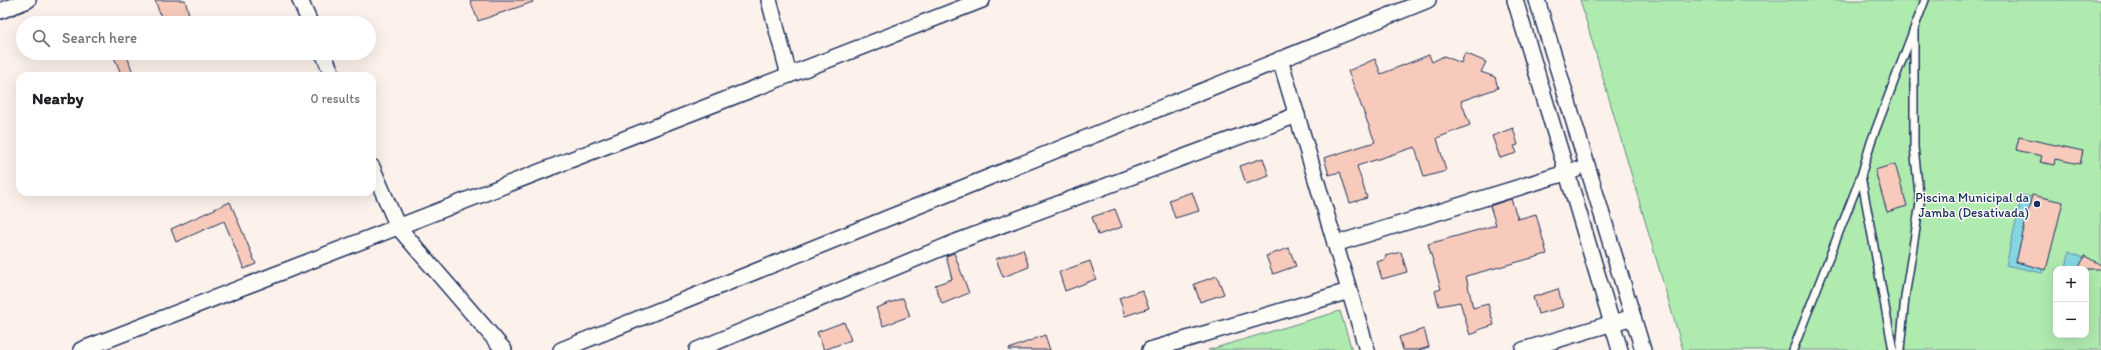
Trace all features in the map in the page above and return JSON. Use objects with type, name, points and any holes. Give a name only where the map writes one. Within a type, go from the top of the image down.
[{"type":"street","points":[[0,11],[28,0]]},
{"type":"street","points":[[300,0],[307,16]]},
{"type":"street","points":[[769,0],[789,75]]},
{"type":"street","points":[[81,350],[982,0]]},
{"type":"street","points":[[561,350],[1428,0]]},
{"type":"street","points":[[1515,0],[1620,350]]},
{"type":"street","points":[[1537,0],[1643,350]]},
{"type":"street","points":[[1280,59],[1367,350]]},
{"type":"street","points":[[326,60],[331,72]]},
{"type":"street","points":[[697,350],[956,242],[1297,115]]},
{"type":"street","points":[[1335,244],[1587,167]]},
{"type":"street","points":[[376,176],[398,227],[504,350]]},
{"type":"street","points":[[1150,350],[1350,292]]},
{"type":"street","points":[[1523,350],[1633,316]]},
{"type":"lane","points":[[1793,350],[1861,176],[1870,142],[1925,0]]},
{"type":"lane","points":[[1900,350],[1905,297],[1920,203],[1914,147],[1914,30]]},
{"type":"lane","points":[[1861,176],[1893,350]]},
{"type":"green space","points":[[1580,0],[2101,0],[2101,350],[1683,350]]},
{"type":"green space","points":[[1340,311],[1352,350],[1208,350]]},
{"type":"water","points":[[2022,195],[2057,203],[2042,273],[2006,265]]},
{"type":"water","points":[[2069,252],[2092,262],[2089,268],[2089,266],[2067,266]]},
{"type":"building","points":[[155,0],[185,0],[189,14],[182,16],[161,16]]},
{"type":"building","points":[[470,0],[532,0],[533,2],[478,21]]},
{"type":"building","points":[[1465,53],[1486,62],[1481,72],[1495,77],[1498,88],[1461,101],[1470,125],[1437,138],[1446,171],[1424,177],[1415,147],[1357,166],[1367,198],[1350,203],[1340,172],[1329,175],[1324,158],[1375,142],[1348,71],[1375,59],[1381,74],[1429,55],[1432,62],[1444,56],[1461,63]]},
{"type":"building","points":[[115,60],[128,60],[133,72],[120,72]]},
{"type":"building","points":[[1513,128],[1518,145],[1514,146],[1517,153],[1500,158],[1492,136]]},
{"type":"building","points":[[2019,137],[2083,151],[2080,164],[2055,159],[2054,165],[2040,162],[2042,156],[2016,150]]},
{"type":"building","points":[[1263,158],[1269,176],[1246,184],[1240,166]]},
{"type":"building","points":[[1895,164],[1907,206],[1887,212],[1875,170]]},
{"type":"building","points":[[1192,192],[1199,211],[1175,218],[1169,200]]},
{"type":"building","points":[[2032,195],[2063,202],[2046,270],[2016,262]]},
{"type":"building","points":[[1511,199],[1518,219],[1536,214],[1547,254],[1466,276],[1473,308],[1488,304],[1494,325],[1478,330],[1478,332],[1470,335],[1460,302],[1439,306],[1435,291],[1441,289],[1428,244],[1496,225],[1490,206]]},
{"type":"building","points":[[230,202],[256,264],[244,269],[224,221],[176,242],[171,229]]},
{"type":"building","points":[[1115,209],[1122,227],[1098,235],[1092,217]]},
{"type":"building","points":[[1289,248],[1296,266],[1273,274],[1266,256]]},
{"type":"building","points":[[1023,249],[1029,267],[1003,277],[996,259]]},
{"type":"building","points":[[1401,252],[1407,272],[1382,279],[1377,262],[1386,259],[1385,256]]},
{"type":"building","points":[[954,253],[969,293],[942,304],[935,285],[952,279],[946,256]]},
{"type":"building","points":[[2085,256],[2101,265],[2101,269],[2089,269],[2089,266],[2080,266]]},
{"type":"building","points":[[1090,261],[1096,279],[1065,291],[1059,272]]},
{"type":"building","points":[[1217,276],[1224,294],[1200,302],[1194,284]]},
{"type":"building","points":[[1558,289],[1563,307],[1538,314],[1533,297]]},
{"type":"building","points":[[1142,290],[1149,308],[1125,316],[1119,298]]},
{"type":"building","points":[[903,298],[910,316],[883,326],[876,308]]},
{"type":"building","points":[[844,322],[851,340],[824,350],[817,332]]},
{"type":"building","points":[[1424,329],[1429,347],[1419,350],[1403,350],[1399,337]]},
{"type":"building","points":[[1045,335],[1050,350],[1009,350],[1009,349]]},
{"type":"place","name":"Piscina Municipal da Jamba (Desativada)","points":[[2037,204]]}]
